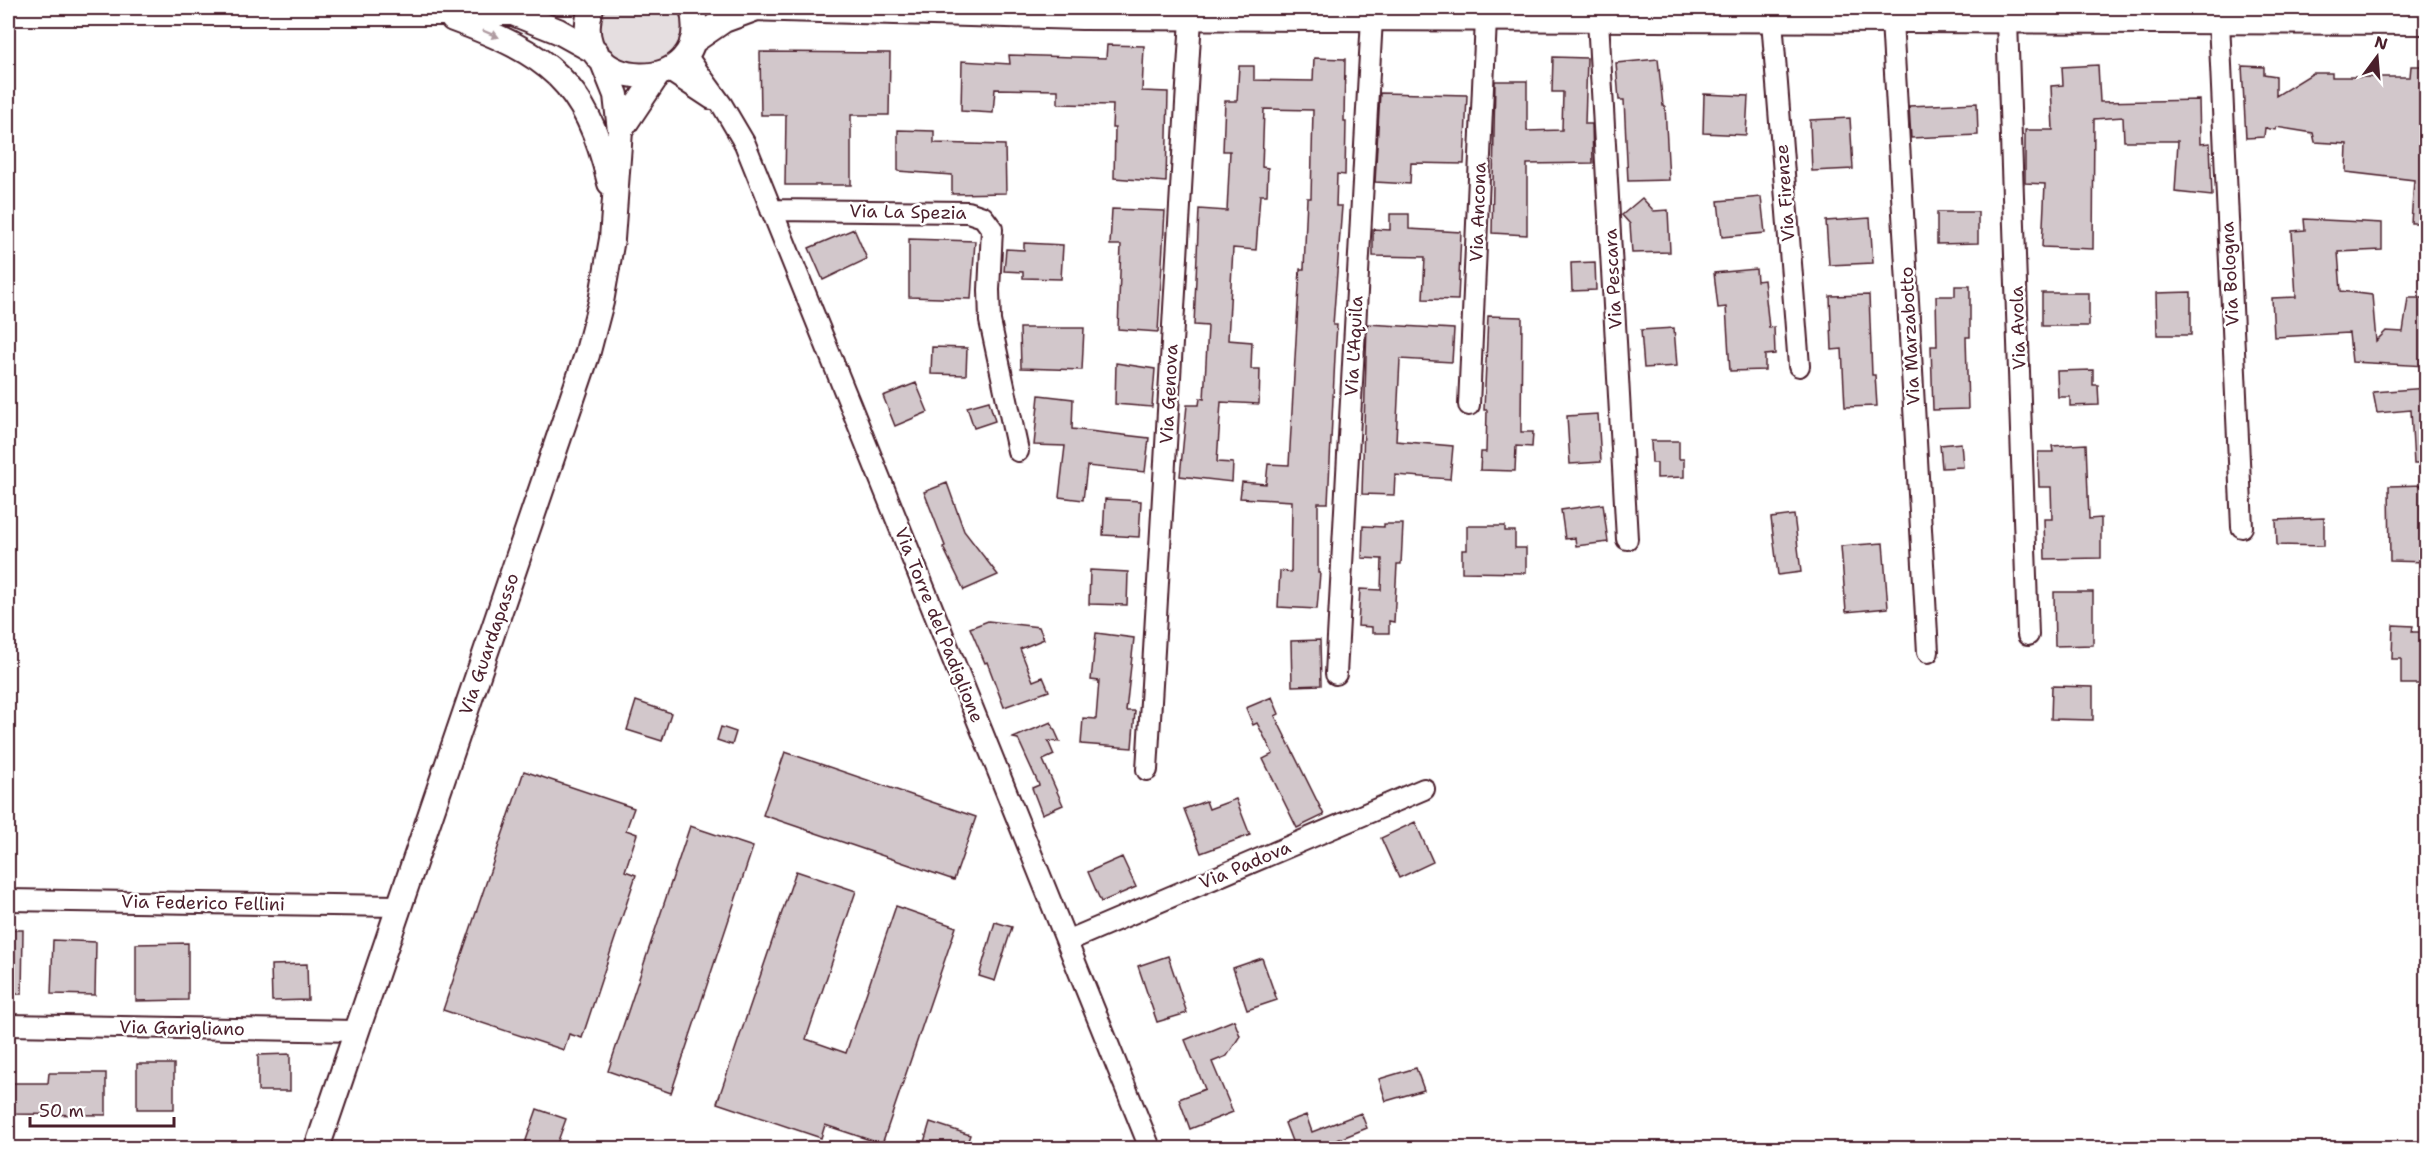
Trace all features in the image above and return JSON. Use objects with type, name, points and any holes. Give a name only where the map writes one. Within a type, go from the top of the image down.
[{"type":"street","name":"Via Guardapasso","points":[[317,1149],[583,369],[601,303],[615,206],[620,131],[616,95],[588,28],[591,8]]},
{"type":"street","points":[[676,60],[694,30],[692,8]]},
{"type":"street","points":[[8,13],[437,13],[522,10],[599,56],[614,69],[628,75],[643,77],[676,60],[724,20],[752,8],[1082,12],[1191,18],[1311,13],[1371,18],[1486,19],[1540,13],[1598,19],[1898,16],[2007,21],[2091,14],[2218,21],[2427,22]]},
{"type":"street","points":[[437,13],[488,32],[532,54],[549,66],[564,82],[583,108],[602,147],[615,206]]},
{"type":"street","name":"Via Firenze","points":[[1780,16],[1798,366]]},
{"type":"street","name":"Via Marzabotto","points":[[1898,16],[1928,652]]},
{"type":"street","name":"Via Genova","points":[[1147,770],[1191,18]]},
{"type":"street","name":"Via L'Aquila","points":[[1336,674],[1371,18]]},
{"type":"street","name":"Via Ancona","points":[[1469,405],[1486,19]]},
{"type":"street","name":"Via Pescara","points":[[1598,19],[1628,539]]},
{"type":"street","name":"Via Avola","points":[[2007,21],[2028,635]]},
{"type":"street","name":"Via Bologna","points":[[2218,21],[2242,527]]},
{"type":"street","name":"Via Guardapasso","points":[[620,131],[676,60]]},
{"type":"street","name":"Via Torre del Padiglione","points":[[676,60],[722,105],[745,144],[1150,1149]]},
{"type":"street","name":"Via La Spezia","points":[[771,210],[968,212],[979,214],[988,221],[992,233],[989,271],[990,321],[1018,451]]},
{"type":"street","name":"Via Padova","points":[[1066,941],[1424,789]]},
{"type":"street","name":"Via Federico Fellini","points":[[8,900],[399,906]]},
{"type":"street","name":"Via Garigliano","points":[[8,1025],[357,1031]]},
{"type":"shaded area","points":[[601,8],[681,8],[682,38],[677,49],[659,63],[626,64],[608,51],[598,31]]},
{"type":"building","points":[[1107,45],[1144,46],[1142,91],[1168,92],[1166,182],[1114,178],[1113,105],[1058,104],[1058,90],[995,89],[993,113],[961,111],[962,61],[1010,64],[1009,55],[1106,58]]},
{"type":"building","points":[[760,52],[890,53],[889,115],[851,115],[851,185],[785,185],[786,115],[761,115]]},
{"type":"building","points":[[1553,57],[1587,58],[1585,124],[1592,124],[1593,163],[1527,164],[1527,235],[1492,233],[1495,81],[1527,81],[1527,131],[1562,130],[1563,92],[1552,92]]},
{"type":"building","points":[[1314,58],[1345,59],[1344,121],[1346,121],[1345,175],[1337,174],[1336,206],[1342,206],[1333,325],[1337,325],[1328,503],[1318,503],[1318,573],[1320,573],[1317,609],[1278,607],[1280,571],[1291,572],[1292,501],[1240,498],[1242,482],[1266,484],[1268,464],[1289,465],[1300,269],[1304,269],[1307,198],[1311,198],[1313,110],[1264,109],[1262,167],[1268,168],[1267,195],[1260,195],[1256,250],[1233,248],[1228,340],[1252,342],[1251,369],[1260,369],[1259,404],[1221,402],[1217,462],[1233,463],[1232,482],[1180,476],[1187,405],[1199,405],[1200,398],[1204,399],[1208,326],[1194,325],[1199,209],[1227,211],[1230,151],[1223,151],[1225,101],[1237,101],[1239,66],[1254,66],[1254,80],[1313,81]]},
{"type":"building","points":[[1658,59],[1663,106],[1665,106],[1669,180],[1628,181],[1624,100],[1619,100],[1616,63]]},
{"type":"building","points":[[2098,65],[2100,102],[2199,100],[2200,144],[2210,143],[2212,196],[2175,192],[2178,141],[2124,141],[2123,117],[2094,119],[2093,249],[2042,247],[2045,184],[2025,183],[2025,130],[2053,130],[2051,86],[2063,85],[2062,67]]},
{"type":"building","points":[[2242,66],[2264,67],[2264,74],[2276,76],[2276,96],[2313,73],[2332,73],[2332,77],[2410,77],[2411,66],[2427,66],[2427,223],[2411,223],[2414,180],[2346,172],[2347,144],[2315,142],[2313,133],[2276,127],[2275,130],[2265,128],[2264,137],[2246,138]]},
{"type":"building","points":[[1380,93],[1467,95],[1464,164],[1411,163],[1410,184],[1375,182]]},
{"type":"building","points":[[1704,94],[1748,96],[1746,135],[1703,133]]},
{"type":"building","points":[[1977,103],[1978,135],[1911,138],[1909,106]]},
{"type":"building","points":[[1850,118],[1853,169],[1812,171],[1810,120]]},
{"type":"building","points":[[898,130],[934,131],[934,143],[1005,145],[1006,193],[952,194],[952,175],[898,171]]},
{"type":"building","points":[[1761,197],[1765,233],[1722,237],[1718,201]]},
{"type":"building","points":[[1642,198],[1654,211],[1668,210],[1670,252],[1632,253],[1630,224],[1622,215]]},
{"type":"building","points":[[1112,209],[1165,211],[1158,332],[1118,329],[1121,245],[1110,245]]},
{"type":"building","points":[[1937,212],[1978,212],[1978,243],[1937,244]]},
{"type":"building","points":[[1390,214],[1409,214],[1409,229],[1461,232],[1458,300],[1423,299],[1425,257],[1373,256],[1373,229],[1390,230]]},
{"type":"building","points":[[1870,218],[1873,263],[1829,265],[1826,221]]},
{"type":"building","points":[[2304,219],[2382,223],[2382,250],[2338,252],[2341,291],[2372,295],[2376,341],[2386,331],[2403,332],[2408,298],[2427,298],[2427,366],[2352,362],[2349,333],[2274,337],[2272,298],[2296,297],[2292,231],[2305,230]]},
{"type":"building","points":[[854,229],[867,259],[823,280],[809,248]]},
{"type":"building","points":[[909,239],[975,241],[971,299],[909,297]]},
{"type":"building","points":[[1024,243],[1063,245],[1061,279],[1023,278],[1023,272],[1004,271],[1006,249],[1024,250]]},
{"type":"building","points":[[1595,262],[1596,290],[1572,291],[1571,263]]},
{"type":"building","points":[[1756,269],[1757,281],[1764,280],[1769,328],[1774,327],[1775,354],[1765,355],[1765,370],[1730,371],[1726,307],[1718,308],[1714,273]]},
{"type":"building","points":[[1955,286],[1970,286],[1970,337],[1966,337],[1968,409],[1933,410],[1931,346],[1937,346],[1936,296],[1955,296]]},
{"type":"building","points":[[2191,292],[2191,335],[2157,335],[2156,293]]},
{"type":"building","points":[[2042,293],[2089,293],[2089,326],[2042,326]]},
{"type":"building","points":[[1869,295],[1872,375],[1875,375],[1877,406],[1845,407],[1842,349],[1832,350],[1830,296]]},
{"type":"building","points":[[1488,316],[1522,317],[1521,432],[1533,432],[1532,447],[1516,446],[1515,471],[1480,470],[1481,452],[1486,452],[1487,410],[1484,410]]},
{"type":"building","points":[[1367,324],[1454,329],[1452,362],[1400,359],[1396,441],[1453,446],[1450,479],[1395,475],[1394,495],[1362,494]]},
{"type":"building","points":[[1020,328],[1084,328],[1082,370],[1021,368]]},
{"type":"building","points":[[1674,328],[1677,366],[1644,368],[1641,330]]},
{"type":"building","points":[[932,347],[967,348],[966,375],[931,374]]},
{"type":"building","points":[[1116,363],[1155,369],[1152,407],[1115,404]]},
{"type":"building","points":[[2093,370],[2093,385],[2098,385],[2099,405],[2070,406],[2070,397],[2058,397],[2057,371]]},
{"type":"building","points":[[916,383],[928,412],[895,426],[883,396]]},
{"type":"building","points":[[2427,388],[2427,464],[2414,464],[2411,410],[2377,413],[2373,392]]},
{"type":"building","points":[[1039,395],[1073,399],[1072,429],[1149,438],[1145,472],[1087,466],[1083,500],[1059,497],[1065,446],[1034,445]]},
{"type":"building","points":[[989,401],[995,421],[974,428],[967,407]]},
{"type":"building","points":[[1598,414],[1601,462],[1570,464],[1567,416]]},
{"type":"building","points":[[1651,441],[1679,441],[1679,459],[1684,459],[1684,477],[1657,478],[1657,463],[1652,463]]},
{"type":"building","points":[[1961,443],[1963,467],[1942,468],[1940,445]]},
{"type":"building","points":[[2086,444],[2089,519],[2101,518],[2101,558],[2045,559],[2044,519],[2052,519],[2051,487],[2039,487],[2038,452],[2053,452],[2052,446]]},
{"type":"building","points":[[947,483],[964,531],[998,575],[964,590],[943,547],[945,546],[924,492]]},
{"type":"building","points":[[2423,485],[2427,562],[2390,561],[2389,486]]},
{"type":"building","points":[[1105,499],[1141,501],[1139,537],[1103,535]]},
{"type":"building","points":[[1603,504],[1608,542],[1576,546],[1575,538],[1565,539],[1561,510]]},
{"type":"building","points":[[1794,515],[1801,572],[1778,575],[1771,518]]},
{"type":"building","points":[[2324,518],[2324,546],[2277,545],[2276,520]]},
{"type":"building","points":[[1384,524],[1403,524],[1401,564],[1397,564],[1394,622],[1389,621],[1389,633],[1372,633],[1372,627],[1358,626],[1360,589],[1381,590],[1382,559],[1362,558],[1363,526],[1384,527]]},
{"type":"building","points":[[1467,526],[1505,526],[1505,531],[1515,531],[1515,548],[1526,548],[1526,573],[1462,572],[1462,550],[1467,550]]},
{"type":"building","points":[[1883,543],[1888,608],[1846,612],[1841,546]]},
{"type":"building","points":[[1090,570],[1128,572],[1127,605],[1089,604]]},
{"type":"building","points":[[2054,592],[2093,592],[2093,645],[2055,646]]},
{"type":"building","points":[[988,621],[1039,627],[1044,639],[1020,649],[1033,681],[1043,677],[1049,691],[1004,707],[987,662],[985,663],[970,628]]},
{"type":"building","points":[[2393,625],[2413,626],[2412,632],[2427,632],[2427,684],[2401,684],[2401,659],[2392,659]]},
{"type":"building","points":[[1096,633],[1134,638],[1126,711],[1135,711],[1132,748],[1081,744],[1083,718],[1096,719],[1099,681],[1091,680]]},
{"type":"building","points":[[1320,640],[1321,685],[1292,686],[1291,641]]},
{"type":"building","points":[[2052,686],[2093,687],[2093,720],[2051,719]]},
{"type":"building","points":[[1272,697],[1279,714],[1275,716],[1324,815],[1297,828],[1263,759],[1273,754],[1257,723],[1253,725],[1246,708]]},
{"type":"building","points":[[636,701],[671,713],[662,741],[627,730]]},
{"type":"building","points":[[1051,722],[1060,742],[1048,741],[1054,755],[1043,760],[1063,805],[1042,814],[1032,788],[1039,785],[1018,739],[1013,738]]},
{"type":"building","points":[[721,727],[736,732],[732,745],[717,740]]},
{"type":"building","points":[[785,752],[976,817],[954,880],[763,815]]},
{"type":"building","points":[[524,771],[634,808],[626,830],[637,834],[625,871],[636,875],[582,1038],[569,1034],[564,1050],[443,1010]]},
{"type":"building","points":[[1236,799],[1250,835],[1201,853],[1184,809],[1206,801],[1209,809]]},
{"type":"building","points":[[1415,822],[1433,862],[1399,878],[1381,838]]},
{"type":"building","points":[[690,826],[753,847],[671,1093],[608,1071]]},
{"type":"building","points":[[1122,857],[1136,887],[1101,902],[1088,872]]},
{"type":"building","points":[[796,871],[856,891],[806,1039],[846,1053],[896,906],[956,927],[882,1144],[825,1125],[821,1138],[717,1103]]},
{"type":"building","points":[[995,922],[1012,927],[995,981],[979,976]]},
{"type":"building","points":[[8,930],[23,930],[22,994],[8,994]]},
{"type":"building","points":[[53,940],[96,942],[95,995],[51,994]]},
{"type":"building","points":[[188,943],[188,1000],[136,1001],[136,944]]},
{"type":"building","points":[[1168,956],[1187,1013],[1157,1022],[1138,966]]},
{"type":"building","points":[[1262,958],[1277,1000],[1247,1010],[1233,968]]},
{"type":"building","points":[[307,964],[308,1000],[272,1001],[271,965]]},
{"type":"building","points":[[1234,1020],[1240,1036],[1227,1056],[1212,1062],[1233,1112],[1190,1129],[1179,1099],[1205,1089],[1185,1040]]},
{"type":"building","points":[[290,1054],[290,1091],[258,1091],[258,1055]]},
{"type":"building","points":[[137,1064],[174,1064],[174,1109],[137,1109]]},
{"type":"building","points":[[1416,1068],[1424,1090],[1386,1101],[1379,1079]]},
{"type":"building","points":[[49,1073],[106,1073],[106,1115],[8,1114],[8,1083],[48,1083]]},
{"type":"building","points":[[537,1109],[566,1119],[555,1149],[542,1149],[525,1143]]},
{"type":"building","points":[[1361,1113],[1367,1128],[1315,1149],[1295,1149],[1285,1123],[1306,1115],[1312,1132]]},
{"type":"building","points":[[930,1122],[970,1135],[965,1149],[922,1149]]}]
